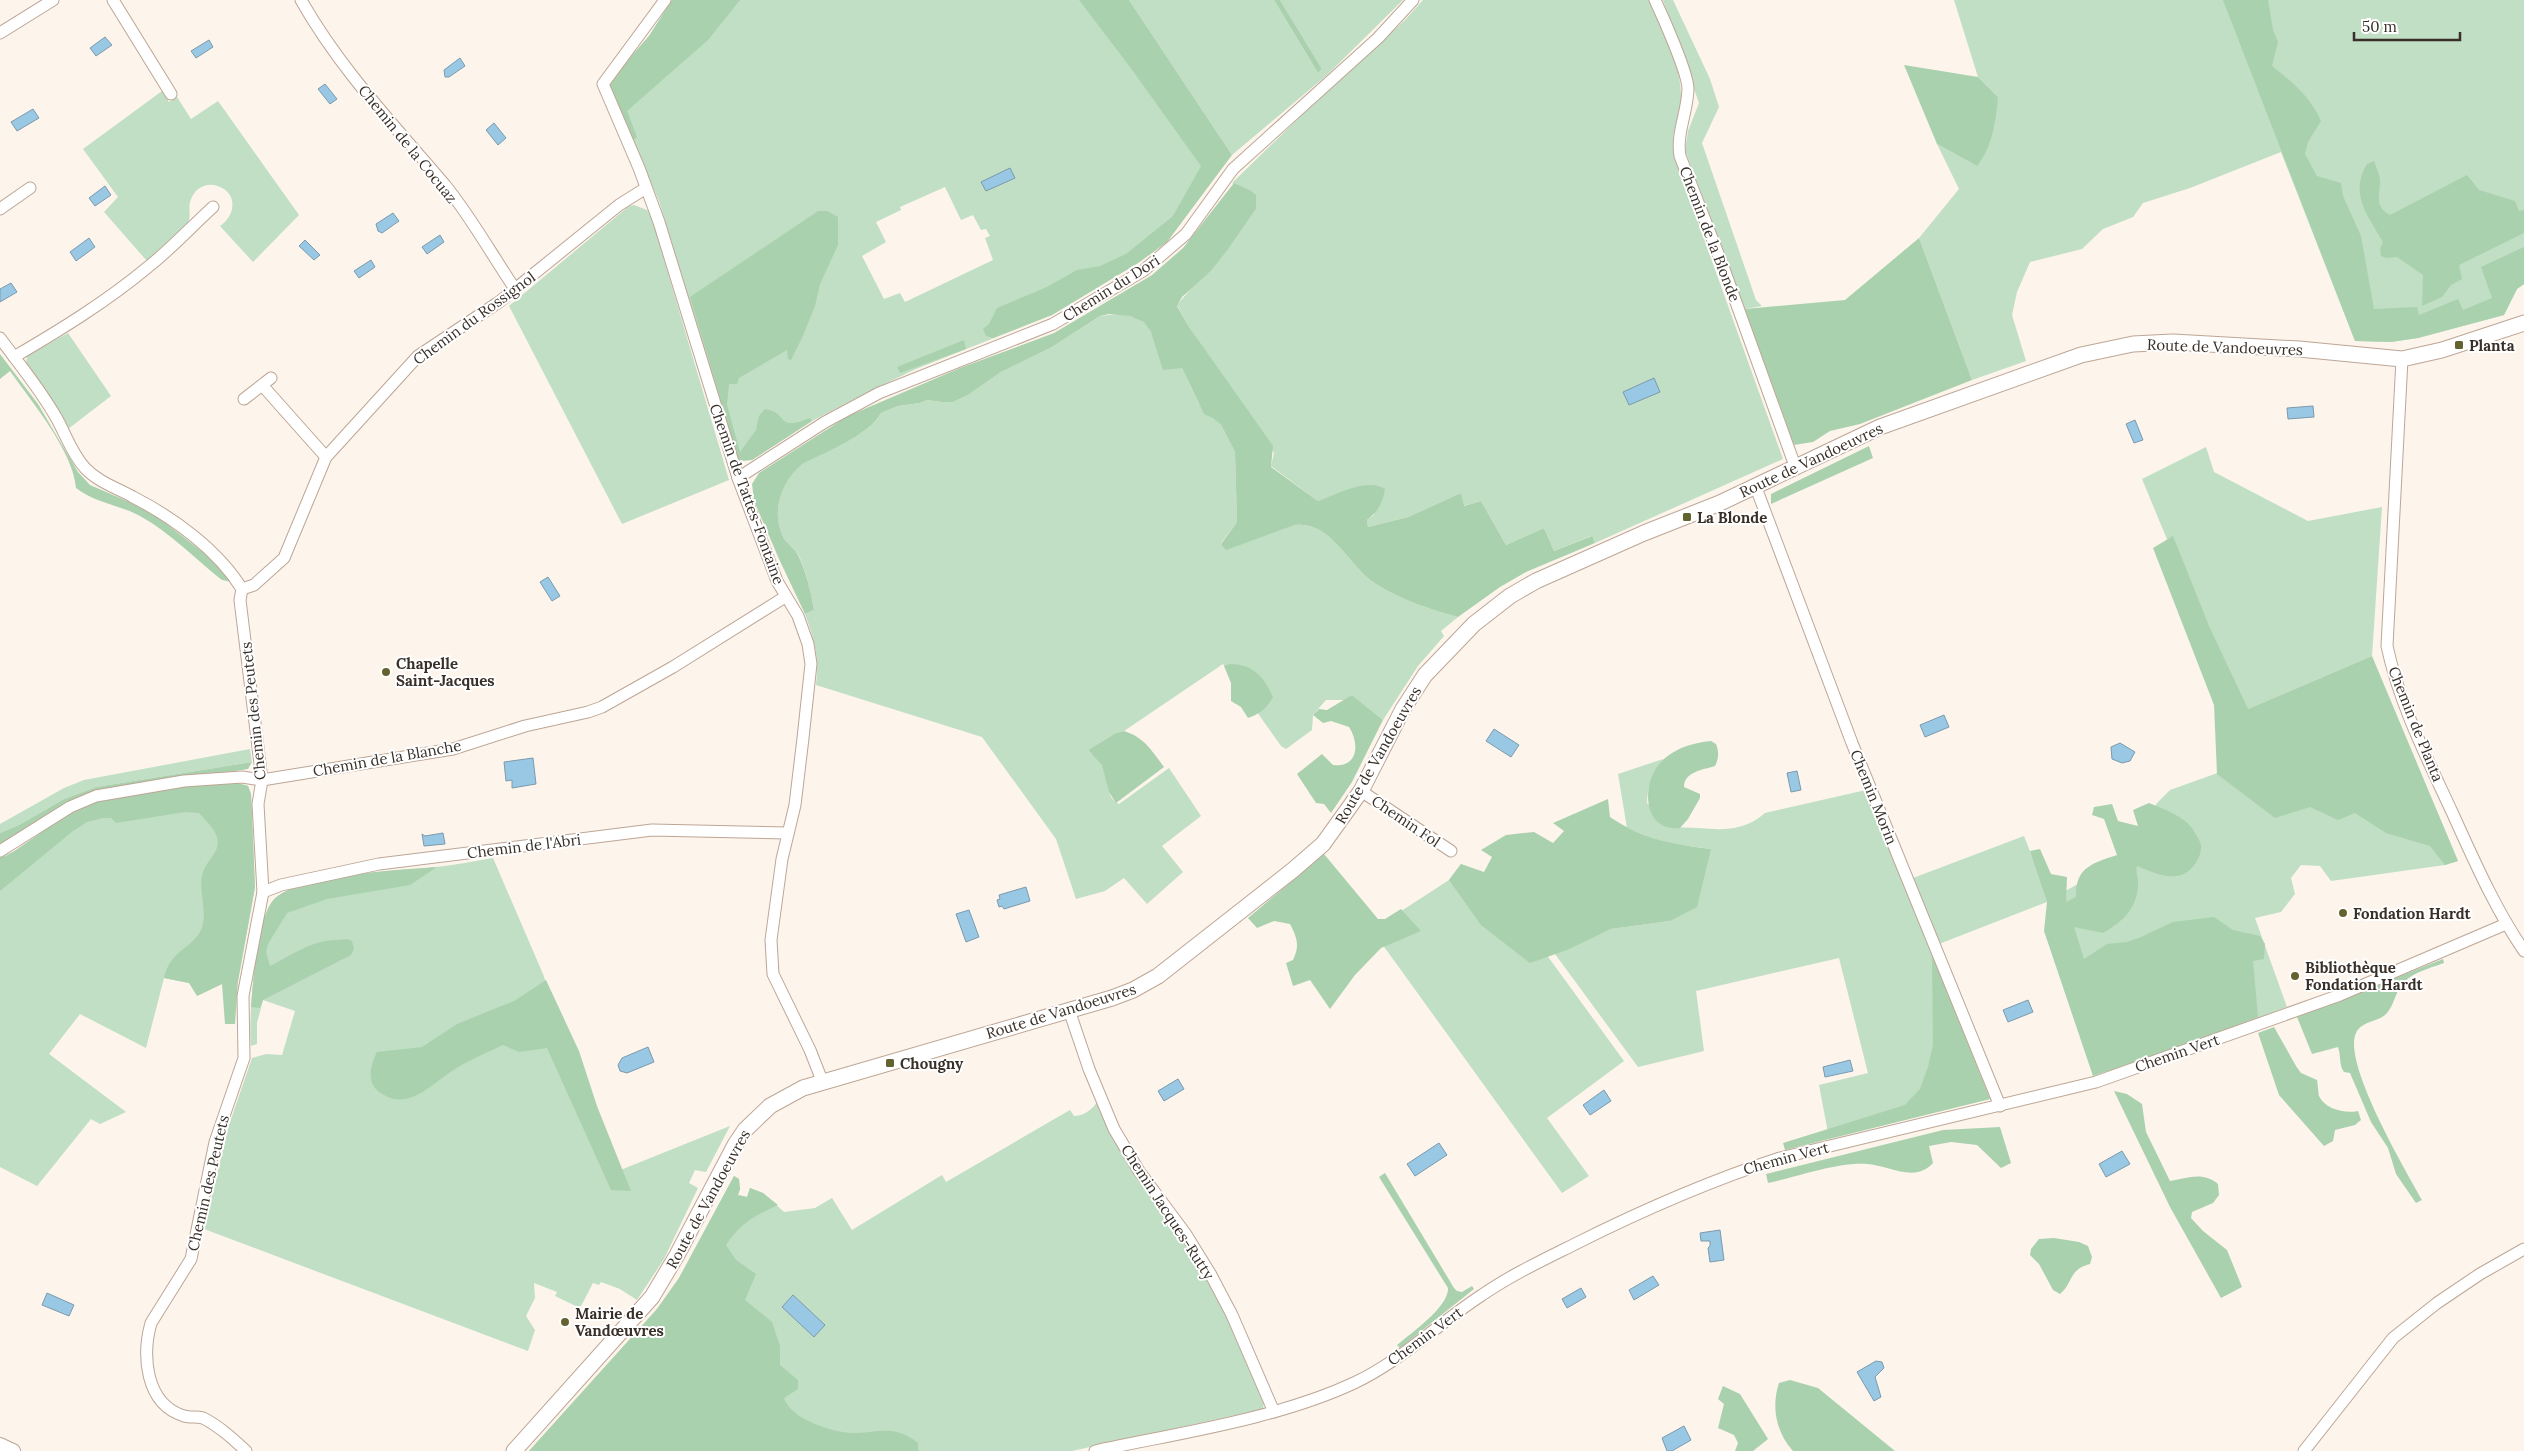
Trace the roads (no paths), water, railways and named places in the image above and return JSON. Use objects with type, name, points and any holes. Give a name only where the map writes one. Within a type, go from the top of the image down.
[{"type":"main road","name":"Route de Vandoeuvres","points":[[514,1451],[652,1297],[677,1255],[735,1145],[752,1121],[778,1100],[803,1088],[1133,990],[1171,967],[1313,854],[1334,831],[1361,791],[1399,716],[1426,675],[1459,637],[1488,612],[1536,581],[1644,533],[1720,503],[1794,466],[1880,427],[2074,357],[2112,347],[2173,342],[2402,358],[2445,349],[2524,323]]},
{"type":"street","points":[[0,32],[53,0]]},
{"type":"street","points":[[113,0],[171,94]]},
{"type":"street","name":"Chemin de la Cocuaz","points":[[301,0],[321,35],[379,111],[447,187],[516,289]]},
{"type":"street","name":"Chemin de Tattes-Fontaine","points":[[665,0],[603,84],[659,222],[738,478],[777,581],[804,631],[811,664],[795,805],[782,859],[771,940],[773,974],[813,1056],[823,1083]]},
{"type":"street","name":"Chemin du Dori","points":[[738,478],[825,422],[879,393],[1053,324],[1143,271],[1186,234],[1233,169],[1378,38],[1413,0]]},
{"type":"street","name":"Chemin de la Blonde","points":[[1655,0],[1688,84],[1687,106],[1679,136],[1680,156],[1724,269],[1794,466]]},
{"type":"street","points":[[0,209],[30,188]]},
{"type":"street","name":"Chemin du Rossignol","points":[[242,590],[254,585],[284,558],[326,457],[418,356],[516,289],[619,204],[646,188]]},
{"type":"street","points":[[14,357],[63,328],[122,288],[150,266],[212,207]]},
{"type":"street","points":[[0,338],[57,419],[76,456],[85,468],[107,485],[151,507],[187,532],[223,564],[242,590]]},
{"type":"street","name":"Chemin de Planta","points":[[2402,358],[2387,646],[2394,678],[2435,776],[2483,880],[2506,924],[2524,951]]},
{"type":"street","points":[[244,399],[266,381],[326,457]]},
{"type":"street","name":"Chemin Morin","points":[[1755,485],[1852,743],[2000,1106]]},
{"type":"street","name":"Chemin des Peutets","points":[[242,590],[240,600],[262,780],[258,804],[263,892],[243,996],[244,1058],[215,1142],[191,1258],[154,1314],[148,1334],[148,1375],[159,1398],[183,1416],[202,1418],[223,1430],[246,1451]]},
{"type":"street","name":"Chemin de la Blanche","points":[[0,852],[70,807],[96,796],[184,781],[242,777],[262,780],[453,749],[525,726],[588,712],[602,707],[673,667],[785,597]]},
{"type":"street","name":"Chemin Fol","points":[[1361,791],[1451,851]]},
{"type":"street","name":"Chemin de l'Abri","points":[[263,892],[281,885],[379,864],[652,830],[788,833]]},
{"type":"street","name":"Chemin Vert","points":[[1095,1451],[1274,1412],[1337,1391],[1373,1373],[1482,1294],[1518,1273],[1662,1202],[1740,1171],[1780,1158],[2096,1082],[2340,995],[2506,924]]},
{"type":"street","name":"Chemin Jacques-Rutty","points":[[1070,1010],[1089,1069],[1114,1129],[1139,1171],[1185,1233],[1211,1275],[1232,1315],[1274,1412]]},
{"type":"street","points":[[2304,1451],[2393,1338],[2437,1303],[2480,1274],[2524,1250]]},
{"type":"street","points":[[0,1445],[13,1451]]},
{"type":"water","points":[[105,37],[112,45],[96,56],[90,48]]},
{"type":"water","points":[[209,40],[213,47],[196,58],[191,51]]},
{"type":"water","points":[[460,58],[465,66],[449,77],[445,77],[444,70]]},
{"type":"water","points":[[325,84],[337,99],[330,104],[318,89]]},
{"type":"water","points":[[33,109],[39,118],[17,131],[11,122]]},
{"type":"water","points":[[494,123],[506,138],[498,145],[486,130]]},
{"type":"water","points":[[1010,168],[1015,178],[986,191],[981,182]]},
{"type":"water","points":[[105,186],[111,195],[95,206],[89,198]]},
{"type":"water","points":[[393,213],[399,221],[382,233],[378,231],[376,224]]},
{"type":"water","points":[[440,235],[444,242],[427,254],[422,247]]},
{"type":"water","points":[[89,238],[95,247],[76,261],[70,252]]},
{"type":"water","points":[[305,240],[320,255],[314,260],[299,246]]},
{"type":"water","points":[[371,260],[375,267],[359,278],[354,271]]},
{"type":"water","points":[[11,283],[17,292],[0,302],[0,289]]},
{"type":"water","points":[[1654,378],[1660,392],[1629,405],[1623,392]]},
{"type":"water","points":[[2313,406],[2314,417],[2288,419],[2287,408]]},
{"type":"water","points":[[2135,420],[2143,440],[2134,443],[2126,424]]},
{"type":"water","points":[[548,577],[560,596],[552,601],[540,582]]},
{"type":"water","points":[[1944,715],[1949,727],[1925,737],[1920,725]]},
{"type":"water","points":[[1494,729],[1519,745],[1511,757],[1486,741]]},
{"type":"water","points":[[2120,743],[2135,752],[2130,761],[2122,763],[2112,759],[2111,747]]},
{"type":"water","points":[[533,758],[536,784],[512,788],[512,780],[506,781],[504,762]]},
{"type":"water","points":[[1797,771],[1801,790],[1791,792],[1787,773]]},
{"type":"water","points":[[443,833],[445,844],[424,846],[422,834],[425,836]]},
{"type":"water","points":[[1026,887],[1030,901],[1004,909],[1002,906],[999,907],[997,900],[1000,899],[999,895]]},
{"type":"water","points":[[969,910],[979,937],[966,942],[956,914]]},
{"type":"water","points":[[2028,1000],[2033,1012],[2008,1022],[2003,1010]]},
{"type":"water","points":[[648,1047],[654,1062],[627,1073],[620,1071],[618,1065],[622,1058]]},
{"type":"water","points":[[1850,1060],[1853,1071],[1825,1077],[1823,1067]]},
{"type":"water","points":[[1178,1079],[1184,1089],[1164,1101],[1158,1091]]},
{"type":"water","points":[[1604,1090],[1611,1101],[1590,1115],[1583,1105]]},
{"type":"water","points":[[1439,1143],[1447,1155],[1415,1176],[1407,1164]]},
{"type":"water","points":[[2122,1151],[2130,1164],[2106,1177],[2099,1164]]},
{"type":"water","points":[[1720,1230],[1724,1260],[1710,1262],[1708,1248],[1710,1241],[1701,1241],[1700,1233]]},
{"type":"water","points":[[1653,1276],[1659,1285],[1634,1300],[1629,1290]]},
{"type":"water","points":[[1581,1288],[1586,1297],[1567,1308],[1562,1299]]},
{"type":"water","points":[[47,1293],[74,1305],[69,1316],[42,1305]]},
{"type":"water","points":[[793,1295],[825,1325],[814,1337],[782,1307]]},
{"type":"water","points":[[1876,1361],[1882,1362],[1884,1368],[1875,1377],[1881,1397],[1874,1401],[1857,1372]]},
{"type":"water","points":[[1684,1426],[1691,1440],[1672,1451],[1667,1451],[1662,1438]]},
{"type":"place","name":"Planta","points":[[2459,345]]},
{"type":"place","name":"La Blonde","points":[[1687,517]]},
{"type":"place","name":"Chapelle Saint-Jacques","points":[[386,672]]},
{"type":"place","name":"Fondation Hardt","points":[[2343,913]]},
{"type":"place","name":"Bibliothèque Fondation Hardt","points":[[2295,976]]},
{"type":"place","name":"Chougny","points":[[890,1063]]},
{"type":"place","name":"Mairie de Vandœuvres","points":[[565,1322]]}]
